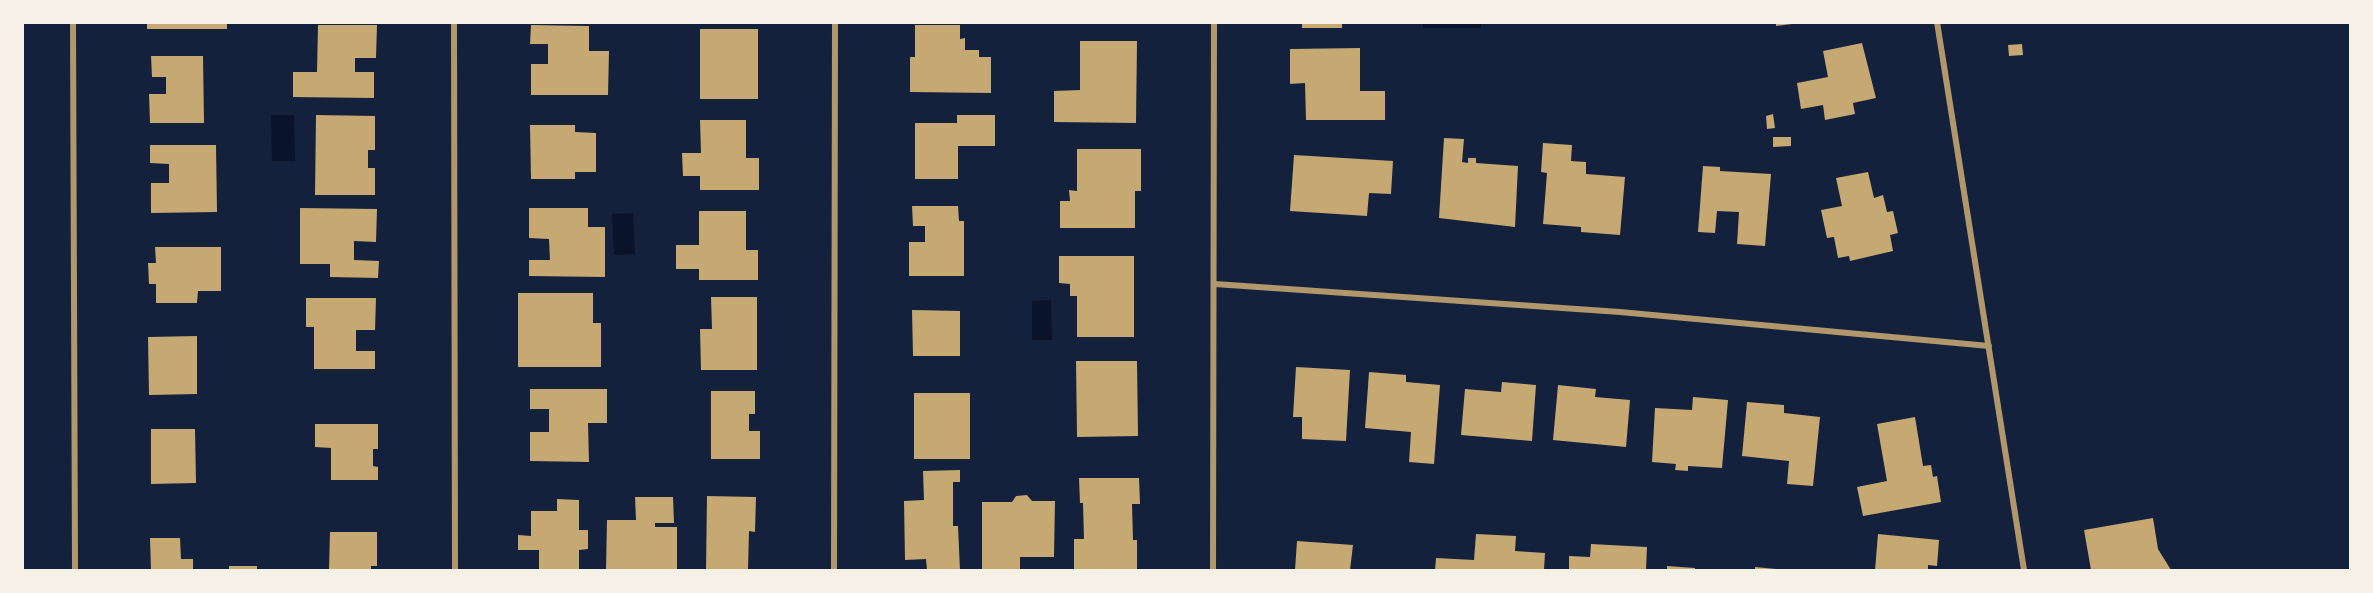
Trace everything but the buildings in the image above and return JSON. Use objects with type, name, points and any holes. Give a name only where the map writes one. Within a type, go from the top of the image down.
[{"type":"street","points":[[73,22],[75,570]]},
{"type":"street","points":[[454,22],[455,570]]},
{"type":"street","points":[[834,570],[835,22]]},
{"type":"street","points":[[1213,570],[1214,22]]},
{"type":"street","points":[[1937,22],[2024,570]]},
{"type":"street","points":[[1215,284],[1620,312],[1989,346]]},
{"type":"water","points":[[1423,23],[1481,23],[1481,28],[1423,28]]},
{"type":"water","points":[[271,115],[294,115],[295,161],[272,161]]},
{"type":"water","points":[[633,213],[635,254],[614,255],[612,214]]},
{"type":"water","points":[[1051,300],[1052,340],[1032,340],[1032,301]]}]
